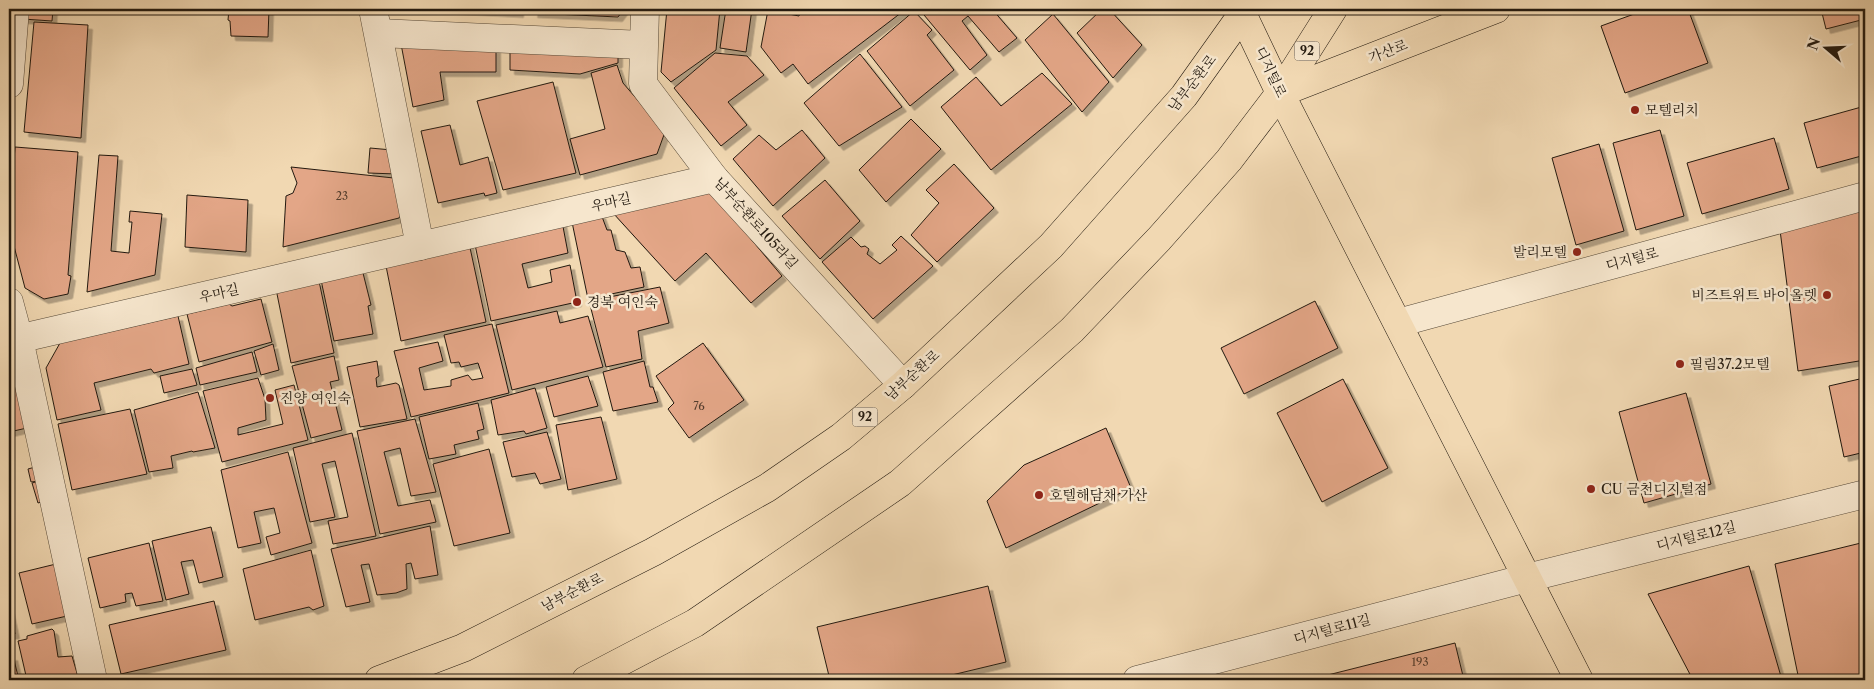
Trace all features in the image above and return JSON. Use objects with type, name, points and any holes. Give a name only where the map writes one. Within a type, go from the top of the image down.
[{"type":"main road","name":"92","points":[[586,680],[695,623],[900,483],[1072,330],[1159,239],[1229,160],[1280,93],[1333,9]]},
{"type":"main road","name":"가산로","points":[[1280,93],[1496,9]]},
{"type":"main road","name":"디지털로","points":[[1243,11],[1280,93],[1579,680]]},
{"type":"main road","name":"남부순환로","points":[[379,680],[462,648],[653,552],[767,488],[841,437],[903,384],[1051,246],[1184,96],[1243,11]]},
{"type":"street","points":[[9,84],[15,9]]},
{"type":"street","name":"남부순환로105라길","points":[[645,9],[643,45],[644,84],[714,178],[903,384]]},
{"type":"street","points":[[420,246],[376,21],[643,45]]},
{"type":"street","name":"우마길","points":[[14,340],[714,178]]},
{"type":"street","name":"디지털로","points":[[1398,323],[1865,196]]},
{"type":"street","points":[[9,302],[14,340],[93,680]]},
{"type":"street","name":"디지털로12길","points":[[1528,578],[1865,494]]},
{"type":"street","name":"디지털로11길","points":[[1138,680],[1528,578]]},
{"type":"building","points":[[24,9],[53,9],[52,21],[23,19]]},
{"type":"building","points":[[229,9],[269,9],[268,37],[231,36],[230,21],[228,20]]},
{"type":"building","points":[[443,9],[519,9],[519,13]]},
{"type":"building","points":[[534,9],[624,9],[618,17],[533,13]]},
{"type":"building","points":[[667,9],[720,9],[716,50],[671,82],[661,72]]},
{"type":"building","points":[[726,9],[752,9],[746,52],[720,48]]},
{"type":"building","points":[[801,9],[906,9],[808,84],[793,64],[781,73],[761,47],[768,10],[799,16]]},
{"type":"building","points":[[919,9],[992,9],[1017,38],[999,52],[968,16],[962,21],[987,55],[970,70]]},
{"type":"building","points":[[1102,9],[1109,9],[1142,45],[1113,78],[1077,33]]},
{"type":"building","points":[[1648,9],[1688,9],[1708,63],[1625,93],[1601,26]]},
{"type":"building","points":[[1821,9],[1865,9],[1865,19],[1826,29]]},
{"type":"building","points":[[914,11],[932,30],[927,35],[954,70],[910,106],[867,51]]},
{"type":"building","points":[[1053,14],[1109,82],[1082,112],[1025,40]]},
{"type":"building","points":[[34,22],[88,25],[81,138],[24,132]]},
{"type":"building","points":[[510,41],[618,47],[618,63],[580,74],[510,70]]},
{"type":"building","points":[[496,42],[496,72],[440,72],[444,100],[413,107],[401,44]]},
{"type":"building","points":[[715,53],[747,56],[764,75],[728,102],[747,125],[721,146],[674,88]]},
{"type":"building","points":[[860,54],[902,107],[839,146],[804,103]]},
{"type":"building","points":[[617,65],[623,83],[665,132],[657,154],[580,175],[570,139],[605,129],[591,73]]},
{"type":"building","points":[[1042,73],[1072,104],[991,170],[941,107],[976,77],[1001,106]]},
{"type":"building","points":[[553,82],[576,173],[503,190],[477,101]]},
{"type":"building","points":[[1865,106],[1865,155],[1817,168],[1804,123]]},
{"type":"building","points":[[911,119],[941,149],[886,202],[859,170]]},
{"type":"building","points":[[450,125],[460,165],[488,157],[497,193],[485,196],[484,193],[438,203],[421,131]]},
{"type":"building","points":[[802,130],[825,158],[773,206],[733,159],[759,135],[776,150]]},
{"type":"building","points":[[1660,130],[1684,216],[1636,230],[1613,143]]},
{"type":"building","points":[[1774,138],[1789,189],[1702,214],[1687,163]]},
{"type":"building","points":[[1599,144],[1624,231],[1576,245],[1552,158]]},
{"type":"building","points":[[15,147],[78,152],[68,275],[71,276],[68,294],[44,299],[25,288],[9,227]]},
{"type":"building","points":[[370,148],[392,150],[397,174],[368,173]]},
{"type":"building","points":[[99,155],[118,156],[111,251],[129,253],[132,222],[129,222],[130,211],[162,214],[155,275],[87,292]]},
{"type":"building","points":[[954,164],[994,208],[937,262],[911,235],[939,203],[926,190]]},
{"type":"building","points":[[291,167],[403,179],[409,200],[399,218],[283,247],[286,196],[293,193],[297,183]]},
{"type":"building","points":[[825,180],[860,221],[820,259],[782,216]]},
{"type":"building","points":[[692,187],[713,194],[782,276],[751,303],[706,253],[675,281],[613,213]]},
{"type":"building","points":[[187,195],[248,200],[246,252],[185,247]]},
{"type":"building","name":"비즈트위트 바이올렛","points":[[1865,209],[1865,360],[1798,371],[1780,230]]},
{"type":"building","points":[[601,214],[607,230],[611,230],[616,250],[625,252],[631,268],[640,267],[644,287],[588,299],[572,222]]},
{"type":"building","points":[[561,216],[568,253],[522,264],[528,288],[552,282],[550,270],[570,265],[577,302],[491,321],[473,235]]},
{"type":"building","points":[[901,236],[933,266],[873,319],[822,262],[851,237],[861,247],[865,246],[869,249],[867,254],[880,264],[897,250],[892,245]]},
{"type":"building","points":[[469,243],[486,322],[401,341],[385,261]]},
{"type":"building","points":[[362,269],[371,305],[368,306],[373,334],[334,341],[321,280]]},
{"type":"building","points":[[319,281],[334,353],[291,363],[276,289]]},
{"type":"building","points":[[660,287],[669,323],[638,331],[642,359],[606,367],[589,301]]},
{"type":"building","points":[[261,299],[272,342],[199,362],[187,314]]},
{"type":"building","points":[[1315,301],[1338,348],[1244,394],[1221,348]]},
{"type":"building","points":[[557,311],[560,323],[588,316],[603,367],[512,390],[496,325]]},
{"type":"building","points":[[178,316],[189,364],[154,373],[151,369],[94,383],[101,410],[57,420],[46,368],[60,343]]},
{"type":"building","points":[[492,324],[509,393],[411,417],[394,351],[438,342],[443,361],[419,368],[424,390],[451,386],[451,380],[468,375],[472,380],[483,378],[478,363],[461,367],[459,362],[451,363],[444,335]]},
{"type":"building","points":[[703,343],[744,400],[689,438],[668,409],[674,403],[656,376]]},
{"type":"building","points":[[273,344],[279,370],[261,375],[254,351]]},
{"type":"building","points":[[252,352],[257,372],[200,385],[196,368]]},
{"type":"building","points":[[334,356],[339,380],[330,382],[342,430],[311,438],[292,366]]},
{"type":"building","points":[[377,361],[379,376],[376,378],[377,387],[396,383],[399,385],[407,419],[360,427],[347,367]]},
{"type":"building","points":[[644,361],[650,387],[653,387],[658,402],[613,411],[603,372]]},
{"type":"building","points":[[192,369],[197,385],[164,393],[160,376]]},
{"type":"building","points":[[9,373],[15,376],[27,428],[9,432]]},
{"type":"building","points":[[588,376],[598,406],[554,417],[546,387]]},
{"type":"building","points":[[258,378],[265,399],[266,420],[238,428],[238,435],[283,424],[275,390],[294,385],[308,440],[222,462],[203,391]]},
{"type":"building","points":[[1864,378],[1865,452],[1844,457],[1829,386]]},
{"type":"building","points":[[1343,379],[1388,468],[1322,502],[1277,413]]},
{"type":"building","points":[[535,388],[547,428],[526,434],[524,431],[498,435],[491,400]]},
{"type":"building","points":[[198,392],[215,448],[171,456],[173,468],[149,472],[134,410]]},
{"type":"building","points":[[1686,393],[1711,484],[1644,503],[1619,412]]},
{"type":"building","points":[[478,403],[484,429],[477,431],[479,439],[454,445],[456,454],[429,459],[419,417]]},
{"type":"building","points":[[130,409],[147,474],[72,490],[58,424]]},
{"type":"building","points":[[601,417],[617,479],[568,490],[556,425]]},
{"type":"building","points":[[415,419],[436,492],[411,496],[400,448],[384,452],[398,506],[430,500],[436,522],[380,534],[357,431]]},
{"type":"building","points":[[1106,428],[1131,488],[1006,548],[987,501],[1024,465]]},
{"type":"building","points":[[547,432],[561,479],[540,484],[535,473],[512,477],[503,442]]},
{"type":"building","points":[[352,433],[376,536],[333,544],[328,521],[348,517],[335,461],[322,464],[335,517],[310,522],[293,448]]},
{"type":"building","points":[[489,449],[510,533],[454,546],[433,464]]},
{"type":"building","points":[[288,452],[312,543],[271,555],[266,537],[280,533],[274,508],[254,512],[261,543],[238,548],[221,470]]},
{"type":"building","points":[[35,467],[39,481],[31,482],[28,469]]},
{"type":"building","points":[[39,481],[44,501],[38,503],[32,483]]},
{"type":"building","points":[[430,526],[438,575],[415,579],[411,563],[406,564],[407,589],[396,593],[377,595],[369,564],[361,565],[370,602],[346,607],[331,549]]},
{"type":"building","points":[[211,527],[223,577],[199,583],[193,560],[181,562],[189,594],[166,600],[152,541]]},
{"type":"building","points":[[1865,542],[1865,680],[1799,680],[1775,564]]},
{"type":"building","points":[[149,543],[163,601],[136,606],[132,593],[125,594],[126,602],[100,608],[88,558]]},
{"type":"building","points":[[311,550],[324,606],[313,610],[309,607],[255,620],[243,569]]},
{"type":"building","points":[[56,564],[67,616],[32,624],[19,573]]},
{"type":"building","points":[[1749,566],[1782,680],[1693,680],[1648,594]]},
{"type":"building","points":[[988,586],[1006,662],[931,680],[830,680],[817,627]]},
{"type":"building","points":[[214,601],[226,650],[121,674],[109,625]]},
{"type":"building","points":[[9,606],[15,634],[9,635]]},
{"type":"building","points":[[52,629],[54,631],[58,657],[72,656],[79,680],[27,680],[18,641],[27,639],[27,636]]},
{"type":"building","points":[[1455,643],[1464,680],[1308,680]]},
{"type":"building","points":[[13,656],[19,680],[9,680],[9,657]]},
{"type":"place","name":"모텔리치","points":[[1635,110]]},
{"type":"place","name":"발리모텔","points":[[1577,252]]},
{"type":"place","name":"비즈트위트 바이올렛","points":[[1827,295]]},
{"type":"place","name":"경북 여인숙","points":[[577,302]]},
{"type":"place","name":"필림37.2모텔","points":[[1680,364]]},
{"type":"place","name":"진양 여인숙","points":[[270,398]]},
{"type":"place","name":"CU 금천디지털점","points":[[1591,489]]},
{"type":"place","name":"호텔해담채 가산","points":[[1039,495]]}]
